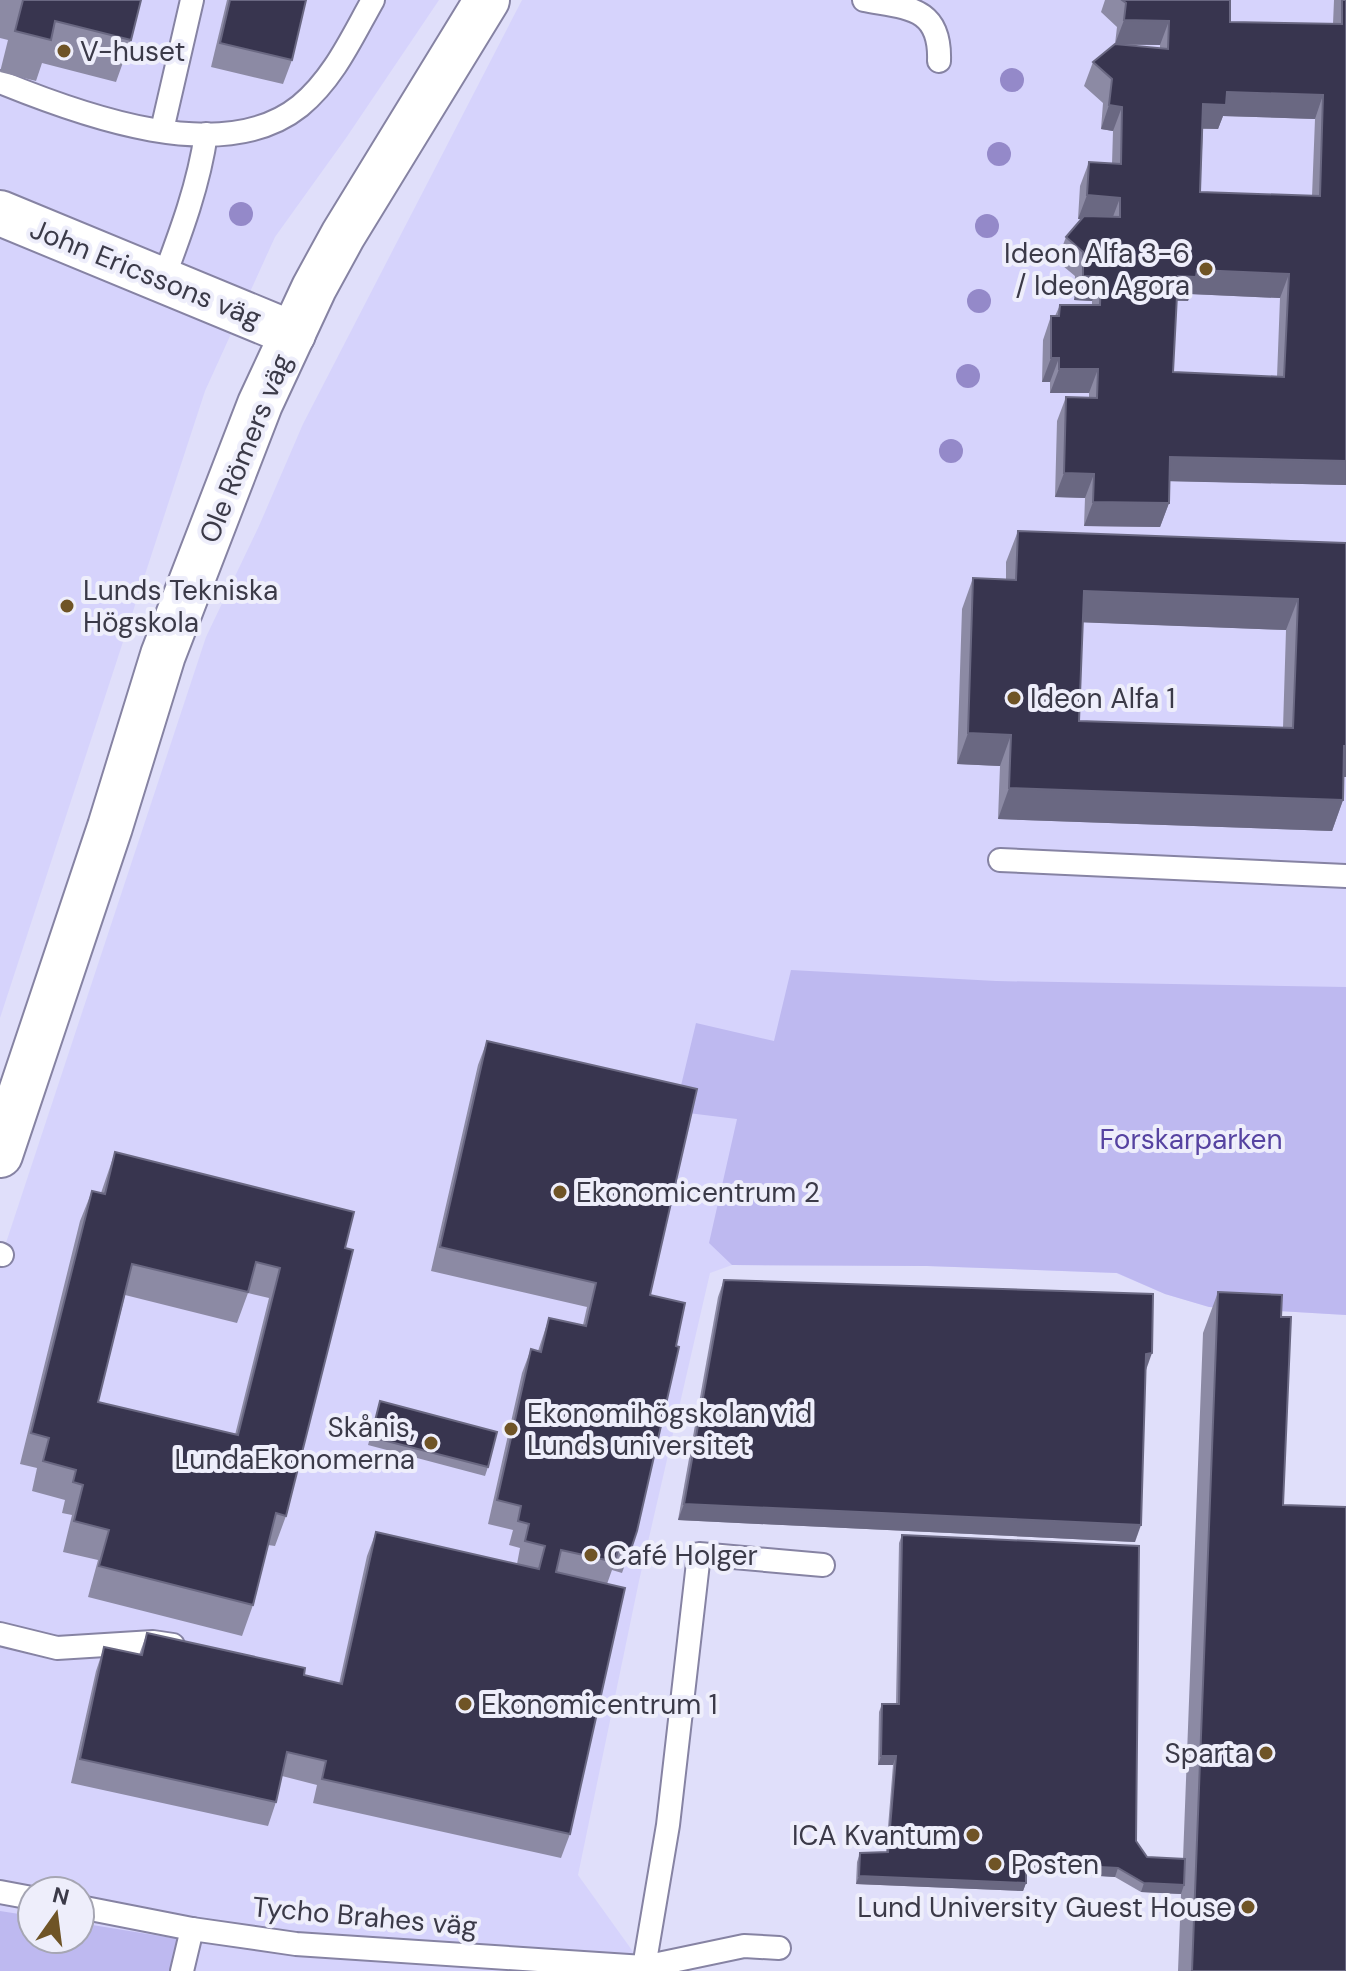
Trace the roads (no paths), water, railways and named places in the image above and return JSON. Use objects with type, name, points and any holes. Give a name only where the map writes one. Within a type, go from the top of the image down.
[{"type":"street","name":"Ole Römers väg","points":[[0,1155],[110,827],[163,655],[249,430],[343,235],[487,0]]},
{"type":"street","name":"John Ericssons väg","points":[[0,213],[293,334]]},
{"type":"lane","points":[[162,130],[192,0]]},
{"type":"lane","points":[[0,82],[53,104],[145,129],[222,135],[264,126],[299,106],[334,70],[373,0]]},
{"type":"lane","points":[[864,0],[899,4],[918,12],[936,31],[940,44],[939,61]]},
{"type":"lane","points":[[163,280],[195,183],[206,134]]},
{"type":"lane","points":[[1000,860],[1346,876]]},
{"type":"lane","points":[[644,1969],[668,1825],[699,1554],[823,1565]]},
{"type":"lane","points":[[0,1634],[57,1648],[153,1642],[197,1650]]},
{"type":"lane","name":"Tycho Brahes väg","points":[[96,1910],[192,1929],[296,1944],[644,1969],[744,1946],[779,1948]]},
{"type":"lane","points":[[182,1971],[192,1929]]},
{"type":"place","name":"V-huset","points":[[64,51]]},
{"type":"place","name":"Ideon Alfa 3-6 / Ideon Agora","points":[[1206,269]]},
{"type":"place","name":"Lunds Tekniska Högskola","points":[[67,606]]},
{"type":"place","name":"Ideon Alfa 1","points":[[1014,698]]},
{"type":"place","name":"Ekonomicentrum 2","points":[[560,1192]]},
{"type":"place","name":"Ekonomihögskolan vid Lunds universitet","points":[[511,1429]]},
{"type":"place","name":"Skånis, LundaEkonomerna","points":[[431,1443]]},
{"type":"place","name":"Café Holger","points":[[591,1555]]},
{"type":"place","name":"Ekonomicentrum 1","points":[[465,1704]]},
{"type":"place","name":"Sparta","points":[[1266,1753]]},
{"type":"place","name":"ICA Kvantum","points":[[973,1835]]},
{"type":"place","name":"Posten","points":[[995,1864]]},
{"type":"place","name":"Lund University Guest House","points":[[1248,1907]]},
{"type":"park label","name":"Forskarparken","points":[[1191,1139]]}]
